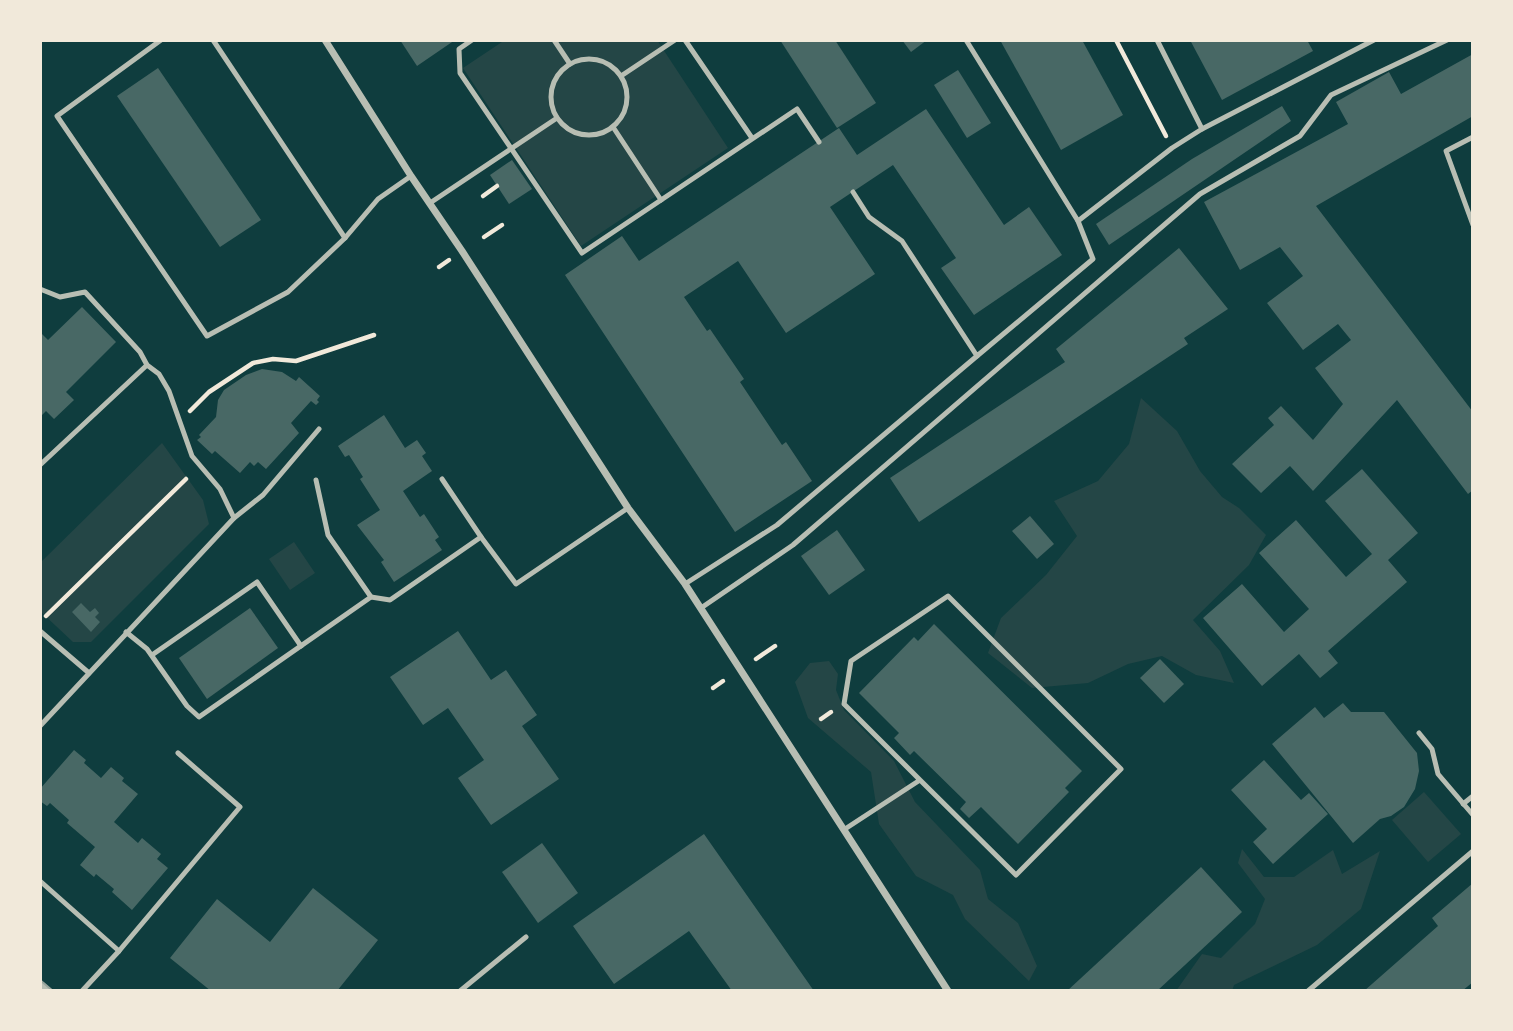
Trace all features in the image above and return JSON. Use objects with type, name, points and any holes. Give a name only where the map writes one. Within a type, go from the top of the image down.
[{"type":"street","points":[[325,40],[628,508],[701,608],[948,991]]},
{"type":"lane","points":[[160,40],[57,116],[207,336],[288,292],[345,238],[378,199],[411,176]]},
{"type":"lane","points":[[213,40],[345,238]]},
{"type":"lane","points":[[472,40],[459,49],[460,73],[582,253],[797,108],[819,142]]},
{"type":"lane","points":[[554,40],[570,64]]},
{"type":"lane","points":[[621,76],[675,40]]},
{"type":"lane","points":[[685,40],[752,138]]},
{"type":"lane","points":[[685,584],[777,525],[1093,259],[1078,221],[966,40]]},
{"type":"lane","points":[[1157,40],[1202,130]]},
{"type":"lane","points":[[1078,221],[1172,148],[1374,40]]},
{"type":"lane","points":[[701,608],[793,545],[1200,194],[1300,136],[1331,95],[1447,40]]},
{"type":"lane","points":[[583,59],[598,60],[611,65],[621,76],[627,89],[627,103],[622,117],[612,127],[598,134],[582,135],[568,129],[556,118],[551,103],[552,88],[558,74],[570,64],[583,59]]},
{"type":"lane","points":[[430,203],[556,118]]},
{"type":"lane","points":[[612,127],[662,200]]},
{"type":"lane","points":[[1473,137],[1446,151],[1473,225]]},
{"type":"lane","points":[[853,192],[869,217],[902,242],[977,356]]},
{"type":"lane","points":[[40,289],[60,297],[85,292],[140,352],[147,365],[159,374],[169,391],[192,456],[220,489],[234,518]]},
{"type":"lane","points":[[40,464],[147,365]]},
{"type":"lane","points":[[40,726],[234,518],[263,495],[319,429]]},
{"type":"lane","points":[[442,479],[516,584],[628,508]]},
{"type":"lane","points":[[316,480],[328,535],[371,597]]},
{"type":"lane","points":[[126,632],[152,655],[187,706],[199,717],[371,597],[390,600],[481,537]]},
{"type":"lane","points":[[152,655],[257,582],[301,646]]},
{"type":"lane","points":[[948,596],[1121,769],[1016,875],[920,780],[844,704],[851,661],[948,596]]},
{"type":"lane","points":[[40,631],[89,673]]},
{"type":"lane","points":[[1419,733],[1432,749],[1438,774],[1473,816]]},
{"type":"lane","points":[[82,991],[120,951],[240,807],[178,752]]},
{"type":"lane","points":[[845,829],[920,780]]},
{"type":"lane","points":[[1463,804],[1473,796]]},
{"type":"lane","points":[[1308,991],[1473,850]]},
{"type":"lane","points":[[40,881],[120,951]]},
{"type":"lane","points":[[460,991],[526,937]]},
{"type":"path","points":[[1116,40],[1172,148]]},
{"type":"path","points":[[483,195],[497,186]]},
{"type":"path","points":[[484,237],[502,225]]},
{"type":"path","points":[[439,267],[449,260]]},
{"type":"path","points":[[179,421],[209,392],[253,363],[273,359],[296,361],[374,335]]},
{"type":"path","points":[[46,616],[186,480]]},
{"type":"path","points":[[756,659],[775,646]]},
{"type":"path","points":[[713,688],[723,681]]},
{"type":"shaded area","points":[[505,40],[657,40],[728,148],[581,246],[463,68]]},
{"type":"shaded area","points":[[1141,398],[1177,431],[1200,471],[1222,497],[1239,508],[1266,535],[1249,565],[1193,620],[1220,651],[1234,683],[1196,675],[1162,656],[1128,664],[1088,683],[1032,688],[988,653],[1001,618],[1046,575],[1077,536],[1054,501],[1098,481],[1129,444]]},
{"type":"shaded area","points":[[162,443],[203,500],[209,524],[91,642],[73,642],[40,611],[40,563]]},
{"type":"shaded area","points":[[294,542],[315,573],[290,590],[269,559]]},
{"type":"shaded area","points":[[829,661],[838,674],[836,690],[844,710],[894,761],[915,802],[980,870],[988,899],[1018,923],[1037,966],[1029,981],[965,919],[953,895],[916,876],[879,824],[871,772],[808,718],[795,682],[810,663]]},
{"type":"shaded area","points":[[1424,792],[1461,834],[1428,862],[1392,820]]},
{"type":"shaded area","points":[[1242,849],[1264,877],[1294,877],[1333,850],[1342,874],[1380,851],[1361,909],[1317,945],[1234,985],[1232,991],[1176,991],[1202,954],[1221,958],[1255,924],[1265,899],[1238,863]]},
{"type":"building","points":[[400,40],[455,40],[417,66]]},
{"type":"building","points":[[780,40],[835,40],[876,103],[837,128]]},
{"type":"building","points":[[902,40],[927,40],[911,52]]},
{"type":"building","points":[[1000,40],[1082,40],[1123,115],[1061,150]]},
{"type":"building","points":[[1190,40],[1307,40],[1313,51],[1222,100]]},
{"type":"building","points":[[1473,54],[1473,116],[1316,206],[1473,412],[1473,490],[1468,494],[1397,400],[1313,491],[1290,466],[1261,493],[1232,464],[1274,425],[1268,418],[1281,406],[1313,440],[1343,404],[1315,368],[1351,340],[1338,324],[1303,350],[1267,303],[1303,276],[1280,247],[1240,270],[1204,202],[1348,124],[1336,102],[1389,72],[1401,94]]},
{"type":"building","points":[[158,68],[261,220],[220,247],[117,96]]},
{"type":"building","points":[[958,70],[991,123],[967,138],[934,85]]},
{"type":"building","points":[[1282,106],[1291,121],[1109,245],[1096,224],[1192,159]]},
{"type":"building","points":[[926,109],[1004,225],[1029,207],[1062,255],[974,315],[941,268],[956,258],[893,165],[830,207],[875,274],[786,333],[738,261],[684,297],[744,379],[740,382],[782,445],[786,442],[812,481],[735,532],[565,275],[622,236],[639,261],[839,128],[857,155]]},
{"type":"building","points":[[512,160],[532,189],[509,204],[490,175]]},
{"type":"building","points":[[1179,248],[1228,309],[1184,338],[1188,344],[919,522],[890,478],[1065,362],[1056,349]]},
{"type":"building","points":[[82,307],[116,342],[66,392],[74,400],[54,419],[46,411],[40,417],[40,332],[48,340]]},
{"type":"building","points":[[262,369],[282,372],[296,381],[299,377],[320,396],[317,400],[319,402],[316,405],[311,401],[291,423],[299,433],[266,469],[258,462],[254,466],[250,462],[240,473],[215,451],[212,454],[197,440],[216,417],[218,400],[224,390],[246,375]]},
{"type":"building","points":[[384,415],[405,448],[417,440],[426,453],[422,456],[432,471],[403,491],[420,517],[424,514],[439,537],[435,540],[442,550],[394,582],[381,562],[384,560],[357,525],[380,510],[360,479],[363,477],[349,455],[345,457],[338,446]]},
{"type":"building","points":[[1362,469],[1418,533],[1388,560],[1407,582],[1328,651],[1338,663],[1320,678],[1299,654],[1262,686],[1203,618],[1242,584],[1284,632],[1309,609],[1259,553],[1296,520],[1346,577],[1372,554],[1325,501]]},
{"type":"building","points":[[1030,516],[1054,544],[1037,559],[1012,531]]},
{"type":"building","points":[[837,530],[865,570],[829,595],[801,556]]},
{"type":"building","points":[[81,603],[90,612],[95,608],[99,613],[95,617],[100,622],[91,632],[72,612]]},
{"type":"building","points":[[250,608],[278,648],[207,699],[179,658]]},
{"type":"building","points":[[934,624],[1082,771],[1065,788],[1069,792],[1018,844],[981,807],[969,818],[960,809],[966,802],[914,751],[910,755],[894,738],[899,733],[859,693],[914,637],[918,641]]},
{"type":"building","points":[[458,631],[491,680],[506,670],[537,715],[522,726],[559,779],[491,825],[458,778],[484,760],[448,708],[423,725],[390,677]]},
{"type":"building","points":[[1160,659],[1184,684],[1164,703],[1140,678]]},
{"type":"building","points":[[1343,703],[1351,712],[1384,712],[1417,753],[1419,771],[1415,789],[1404,807],[1391,816],[1380,819],[1353,843],[1272,744],[1315,707],[1324,718]]},
{"type":"building","points":[[74,750],[101,778],[111,767],[124,778],[122,781],[138,794],[114,822],[138,843],[142,838],[161,854],[157,859],[168,868],[132,910],[112,892],[114,889],[80,865],[95,847],[67,823],[69,820],[50,803],[47,806],[40,801],[40,789]]},
{"type":"building","points":[[1264,760],[1301,800],[1309,793],[1328,814],[1273,864],[1253,842],[1267,829],[1231,790]]},
{"type":"building","points":[[704,834],[814,991],[732,991],[689,931],[614,984],[573,926]]},
{"type":"building","points":[[542,843],[578,893],[538,923],[502,872]]},
{"type":"building","points":[[1201,867],[1242,912],[1157,991],[1067,991]]},
{"type":"building","points":[[1473,883],[1473,982],[1462,991],[1364,991],[1438,926],[1432,918]]},
{"type":"building","points":[[313,888],[378,940],[337,991],[211,991],[170,958],[217,899],[270,942]]},
{"type":"tram line","points":[[40,980],[53,991]]}]
